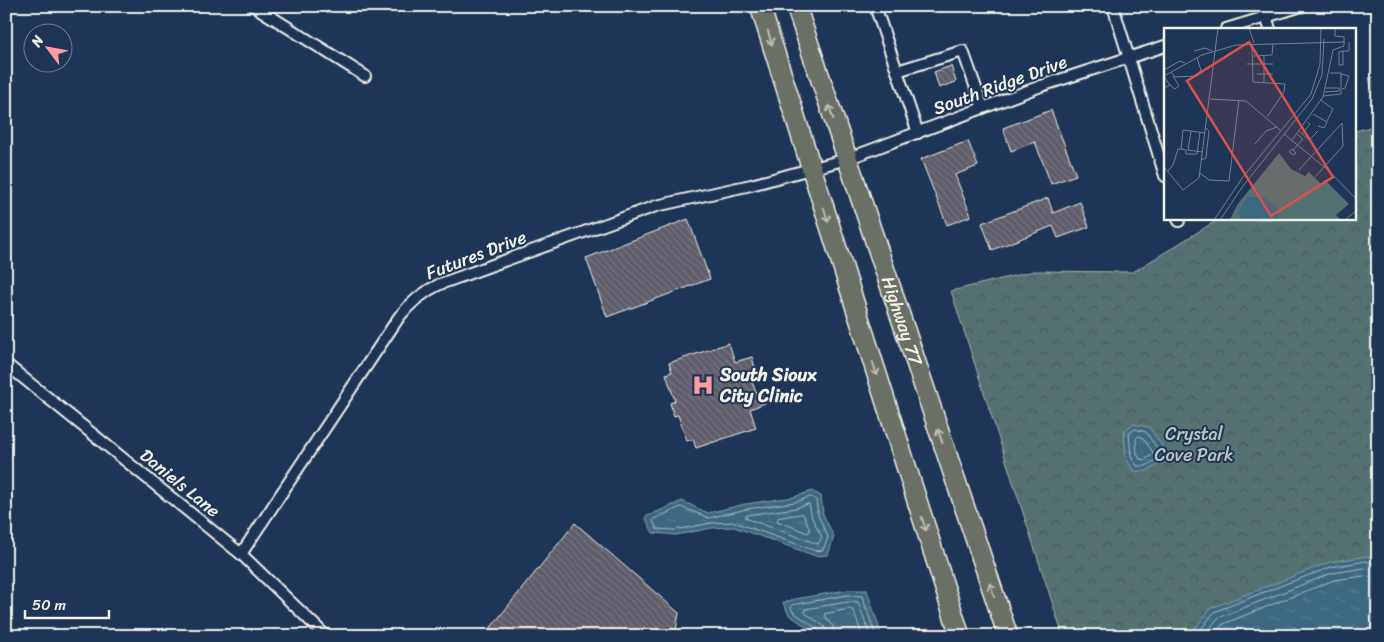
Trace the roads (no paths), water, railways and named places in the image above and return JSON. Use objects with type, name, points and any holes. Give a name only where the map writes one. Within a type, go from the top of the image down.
[{"type":"highway","points":[[760,6],[960,636]]},
{"type":"highway","name":"Highway 77","points":[[796,6],[1008,636]]},
{"type":"street","points":[[254,6],[365,76]]},
{"type":"street","points":[[875,6],[918,133]]},
{"type":"street","points":[[1113,6],[1164,173]]},
{"type":"street","points":[[1263,6],[1270,28]]},
{"type":"street","points":[[1229,28],[1302,6]]},
{"type":"street","name":"South Ridge Drive","points":[[847,159],[1040,86],[1164,46]]},
{"type":"street","points":[[897,71],[963,51],[983,108]]},
{"type":"street","name":"Futures Drive","points":[[241,554],[399,316],[411,302],[424,292],[440,284],[647,209],[752,185],[847,159]]},
{"type":"street","name":"Daniels Lane","points":[[6,364],[241,554],[326,636]]},
{"type":"water","points":[[1133,424],[1149,427],[1165,450],[1162,462],[1147,471],[1134,471],[1126,458],[1124,431]]},
{"type":"water","points":[[812,491],[821,496],[823,514],[834,537],[828,555],[816,556],[734,527],[712,528],[676,535],[653,533],[645,517],[682,501],[708,513],[745,504],[794,497]]},
{"type":"water","points":[[1368,556],[1378,561],[1378,636],[1189,636],[1211,608],[1330,562]]},
{"type":"water","points":[[847,590],[867,590],[882,636],[820,636],[789,615],[783,603],[795,599]]},
{"type":"place","name":"South Sioux City Clinic","points":[[703,385]]},
{"type":"park label","name":"Crystal Cove Park","points":[[1194,444]]}]
